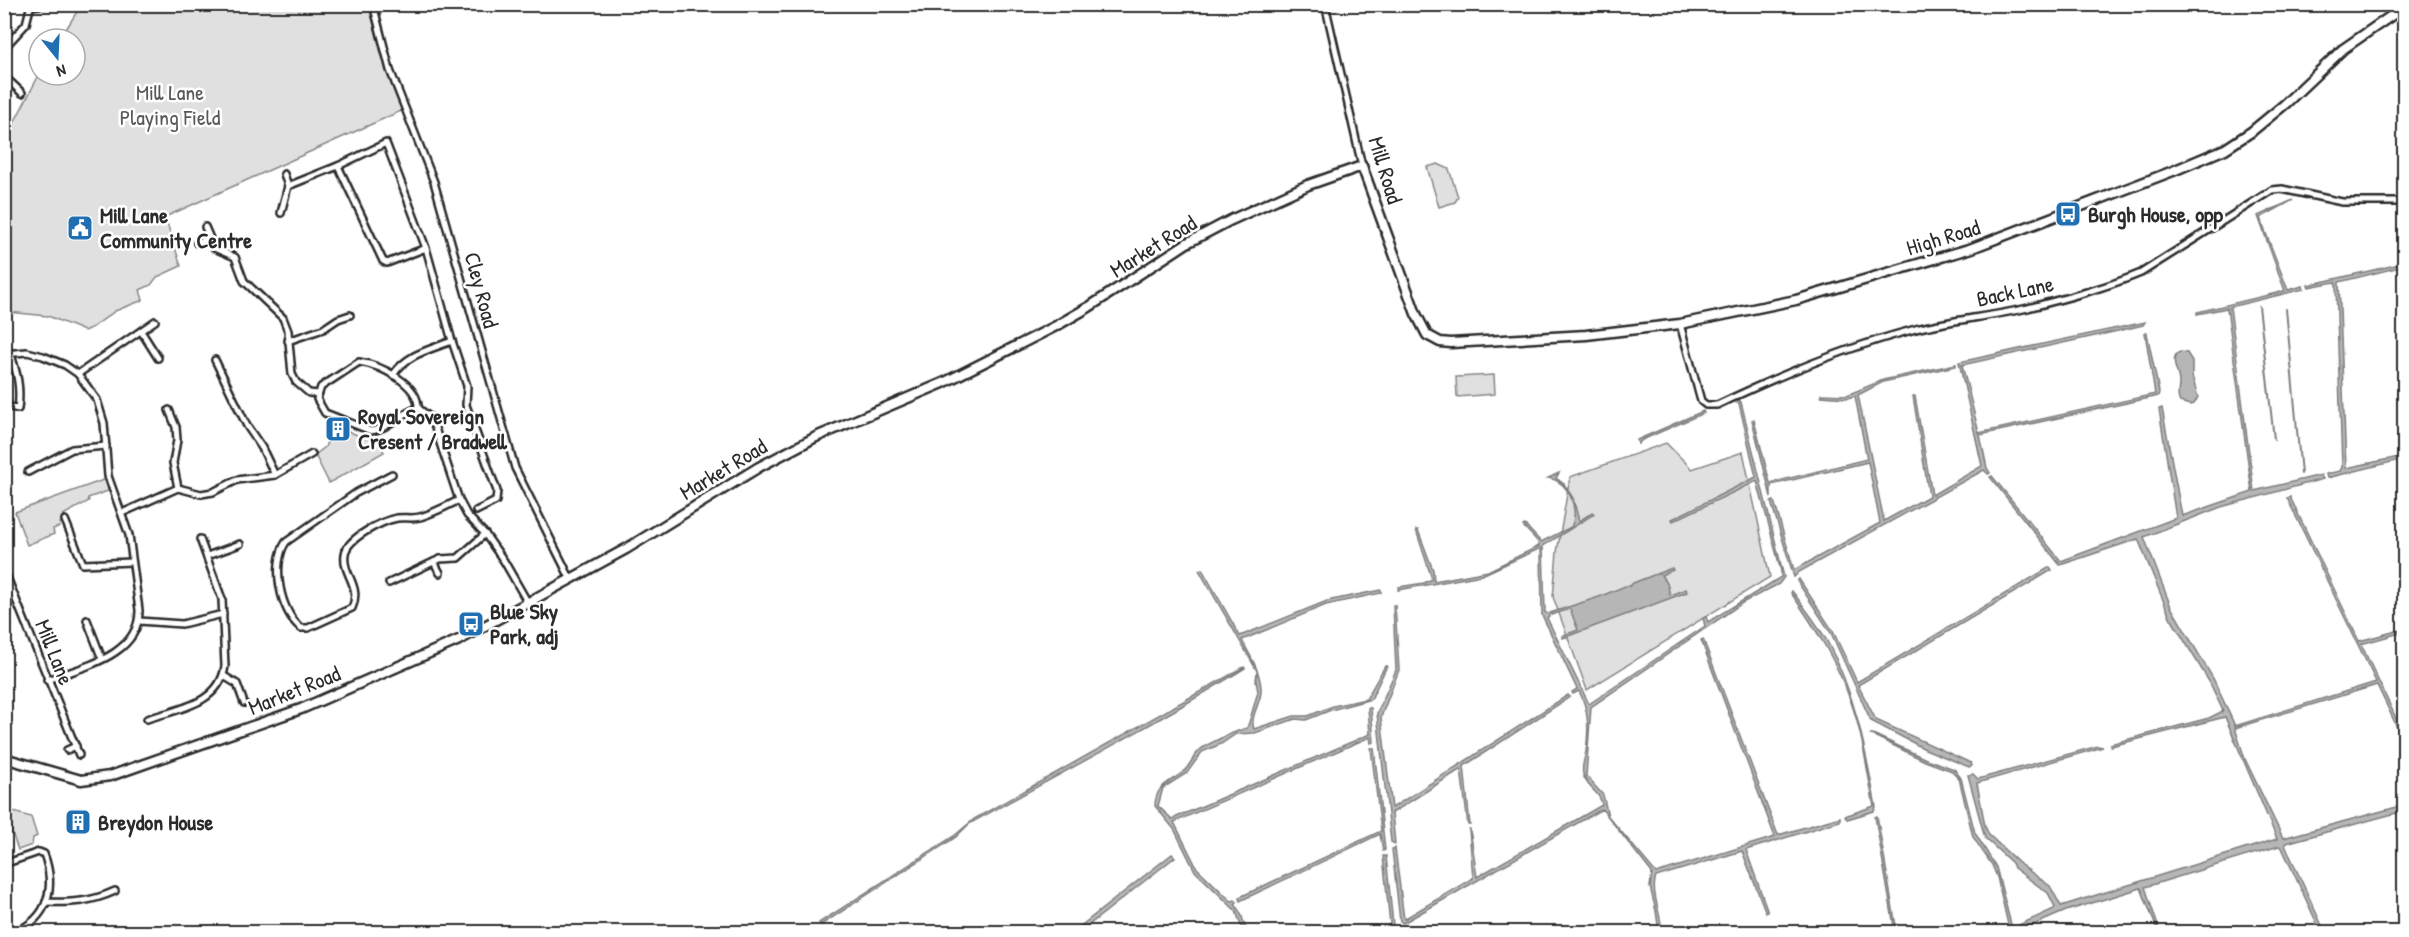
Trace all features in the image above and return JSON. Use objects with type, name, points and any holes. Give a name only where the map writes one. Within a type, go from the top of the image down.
[{"type":"street","points":[[4,48],[26,24],[31,5],[46,4]]},
{"type":"street","name":"Cley Road","points":[[372,4],[390,70],[434,182],[515,468],[571,580]]},
{"type":"street","name":"Mill Road","points":[[1325,4],[1362,166],[1416,314],[1427,335],[1433,339]]},
{"type":"street","name":"High Road","points":[[1433,339],[1451,343],[1493,341],[1586,335],[1680,324],[1796,300],[1972,248],[2225,149],[2252,132],[2343,49],[2404,7]]},
{"type":"street","points":[[4,76],[22,93]]},
{"type":"street","points":[[288,186],[386,144],[426,248],[452,342],[467,386],[466,405],[498,498],[489,506],[476,511]]},
{"type":"street","points":[[338,165],[382,261],[387,263],[426,248]]},
{"type":"street","name":"Market Road","points":[[4,758],[81,780],[110,776],[307,706],[459,640],[571,580],[759,467],[816,437],[943,383],[1056,326],[1187,243],[1231,220],[1308,185],[1362,166]]},
{"type":"street","points":[[281,213],[288,186],[284,174]]},
{"type":"street","name":"Back Lane","points":[[1680,324],[1701,401],[1706,405],[1717,405],[1785,373],[1910,330],[2027,308],[2118,283],[2141,273],[2272,190],[2282,189],[2342,202],[2404,202]]},
{"type":"street","points":[[205,227],[214,248],[235,257],[244,281],[283,318],[288,331],[296,382],[309,393],[317,394]]},
{"type":"street","points":[[197,243],[209,238]]},
{"type":"street","points":[[288,341],[350,315]]},
{"type":"street","points":[[78,374],[155,321]]},
{"type":"street","points":[[141,331],[158,358]]},
{"type":"street","points":[[393,375],[403,361],[410,357],[452,342]]},
{"type":"street","points":[[18,409],[20,393],[18,375],[8,353],[27,352],[65,365],[78,374],[98,400],[104,423],[108,476],[129,535],[139,621],[127,643],[115,653],[47,680]]},
{"type":"street","points":[[215,360],[247,426],[262,448],[275,475]]},
{"type":"street","points":[[359,362],[393,375],[413,390],[418,400],[418,408],[408,411],[377,430],[370,431],[325,413],[318,403],[317,394],[321,387],[359,362]]},
{"type":"street","points":[[10,407],[26,410]]},
{"type":"street","points":[[418,408],[432,419],[459,500],[467,514],[504,561],[528,603]]},
{"type":"street","points":[[169,410],[176,433],[173,464],[178,488]]},
{"type":"street","points":[[28,472],[72,448],[106,446]]},
{"type":"street","points":[[122,513],[178,488],[201,494],[213,492],[237,480],[275,475],[312,454]]},
{"type":"street","points":[[392,474],[356,493],[286,542],[281,549],[278,580],[289,614],[301,628],[308,628],[352,608],[356,592],[345,555],[348,546],[358,536],[397,518],[419,518],[459,500]]},
{"type":"street","points":[[65,520],[83,564],[132,562]]},
{"type":"street","points":[[389,583],[434,562],[458,558],[485,534]]},
{"type":"street","points":[[147,719],[200,702],[217,688],[224,676],[224,614],[218,585],[200,539]]},
{"type":"street","points":[[207,556],[240,544]]},
{"type":"street","points":[[434,562],[440,573]]},
{"type":"street","name":"Mill Lane","points":[[4,570],[79,754]]},
{"type":"street","points":[[139,621],[170,625],[224,614]]},
{"type":"street","points":[[87,620],[102,659]]},
{"type":"street","points":[[224,676],[237,684],[244,703]]},
{"type":"street","points":[[67,750],[76,746]]},
{"type":"street","points":[[4,864],[39,852],[44,854],[50,871],[51,888],[46,902],[37,917],[23,929],[14,933]]},
{"type":"street","points":[[46,902],[78,903],[115,891]]},
{"type":"green space","name":"Mill Lane Playing Field","points":[[81,5],[369,5],[381,53],[403,110],[165,217],[181,266],[157,277],[151,285],[140,290],[143,300],[115,311],[84,331],[48,316],[5,310],[4,142],[33,87],[87,87],[87,27],[67,27]]},
{"type":"green space","points":[[1438,164],[1449,169],[1458,197],[1455,202],[1439,207],[1427,167]]},
{"type":"green space","points":[[1494,375],[1495,394],[1457,397],[1456,377]]},
{"type":"green space","points":[[334,425],[364,438],[376,437],[384,452],[329,483],[315,455],[325,447]]},
{"type":"green space","points":[[1666,443],[1692,469],[1743,452],[1770,577],[1587,690],[1553,597],[1557,552],[1570,477]]},
{"type":"green space","points":[[106,479],[108,491],[88,498],[89,501],[63,515],[59,527],[53,529],[54,534],[27,545],[15,512]]},
{"type":"green space","points":[[5,811],[31,817],[37,836],[33,838],[32,845],[18,850],[11,830],[5,828]]},
{"type":"shaded area","points":[[2293,200],[2260,218],[2288,290],[2303,286],[2304,289],[2230,307],[2254,491],[2321,475],[2323,479],[2221,507],[2144,537],[2171,607],[2214,680],[2235,726],[2376,682],[2287,498],[2290,497],[2359,641],[2404,629],[2404,632],[2361,644],[2404,735],[2404,742],[2377,685],[2235,728],[2245,759],[2283,838],[2404,805],[2404,811],[2286,843],[2325,932],[2321,932],[2282,848],[2279,846],[2145,887],[2160,932],[2158,932],[2141,888],[2066,911],[2024,929],[2022,932],[2019,925],[2055,907],[2048,893],[2014,868],[2012,863],[1985,838],[1968,775],[1973,774],[1978,779],[2098,746],[2103,747],[1977,783],[1985,826],[1989,835],[2021,865],[2050,886],[2061,906],[2277,839],[2225,717],[2111,746],[2110,744],[2209,718],[2223,711],[2210,683],[2170,617],[2138,539],[2060,565],[1990,477],[1992,476],[2061,561],[2176,518],[2159,409],[2162,408],[2182,516],[2252,492],[2227,308],[2197,314],[2197,312],[2285,291],[2258,216]]},
{"type":"shaded area","points":[[2404,263],[2404,266],[2339,282],[2346,468],[2404,456],[2404,459],[2327,478],[2326,474],[2340,471],[2342,467],[2336,285],[2335,282],[2309,287],[2308,285]]},
{"type":"shaded area","points":[[2145,322],[2143,325],[2118,331],[1962,365],[1979,433],[2155,394],[2145,333],[2147,333],[2159,392],[2158,396],[1980,435],[1990,473],[1984,470],[1799,572],[1794,577],[1771,502],[1774,501],[1794,570],[1880,523],[1868,462],[1771,485],[1771,497],[1752,420],[1754,420],[1770,483],[1867,459],[1855,396],[1847,398],[1821,396],[1821,394],[1847,395],[1883,380],[1956,364],[1956,366],[1883,382],[1858,395],[1884,521],[1929,496],[1913,396],[1915,396],[1932,495],[1982,466],[1959,362]]},
{"type":"shaded area","points":[[2187,353],[2192,361],[2192,376],[2198,397],[2194,404],[2190,405],[2180,402],[2178,397],[2179,379],[2174,362],[2176,354]]},
{"type":"shaded area","points":[[1737,398],[1741,402],[1784,577],[1779,584],[1744,602],[1591,707],[1586,776],[1603,795],[1608,816],[1656,873],[1775,837],[1701,640],[1703,639],[1778,835],[1840,817],[1840,821],[1746,850],[1768,912],[1766,913],[1742,851],[1656,877],[1654,889],[1662,932],[1659,932],[1650,887],[1652,873],[1602,809],[1403,923],[1400,921],[1392,849],[1395,848],[1404,919],[1473,878],[1469,829],[1477,877],[1602,805],[1599,796],[1587,783],[1583,771],[1588,735],[1585,705],[1579,691],[1573,694],[1572,692],[1577,689],[1542,615],[1541,548],[1482,575],[1398,590],[1399,587],[1424,583],[1432,579],[1416,530],[1418,530],[1433,570],[1434,581],[1488,571],[1539,546],[1523,526],[1525,525],[1541,542],[1571,527],[1574,513],[1571,497],[1562,485],[1548,478],[1559,473],[1556,478],[1564,484],[1573,498],[1579,521],[1593,512],[1594,514],[1543,546],[1545,612],[1549,616],[1547,618],[1589,704],[1705,626],[1703,618],[1706,617],[1708,622],[1781,577],[1757,481],[1673,521],[1672,519],[1756,477],[1739,403],[1733,402],[1732,399]]},
{"type":"shaded area","points":[[1703,411],[1704,413],[1642,440],[1638,444],[1637,440]]},
{"type":"shaded area","points":[[2050,567],[2052,570],[1858,685],[1876,720],[1971,763],[1972,766],[1969,767],[1925,749],[1871,721],[1831,633],[1797,581],[1799,579],[1833,631],[1857,682]]},
{"type":"shaded area","points":[[1672,568],[1673,570],[1661,575],[1667,583],[1670,595],[1686,589],[1687,592],[1563,638],[1562,636],[1578,630],[1570,609],[1551,615],[1550,613],[1630,586]]},
{"type":"shaded area","points":[[1202,569],[1240,636],[1327,601],[1381,590],[1381,593],[1326,605],[1242,640],[1254,663],[1259,675],[1260,681],[1261,693],[1253,719],[1254,729],[1294,716],[1308,716],[1333,706],[1366,699],[1387,666],[1371,699],[1331,710],[1306,720],[1295,719],[1255,733],[1236,734],[1221,744],[1202,752],[1187,773],[1163,788],[1158,806],[1172,819],[1370,734],[1368,708],[1371,708],[1374,742],[1371,743],[1370,737],[1174,822],[1197,868],[1229,899],[1237,902],[1235,904],[1247,932],[1243,932],[1236,911],[1195,871],[1174,829],[1155,806],[1160,789],[1183,772],[1200,750],[1247,728],[1258,692],[1257,671],[1199,570]]},
{"type":"shaded area","points":[[1792,591],[1823,634],[1837,661],[1859,727],[1839,673],[1817,632],[1791,593]]},
{"type":"shaded area","points":[[1393,605],[1395,605],[1399,670],[1381,717],[1392,808],[1568,695],[1570,697],[1464,766],[1470,825],[1468,825],[1461,769],[1392,813],[1395,844],[1391,842],[1377,713],[1396,670]]},
{"type":"shaded area","points":[[1244,667],[1143,729],[969,824],[956,837],[821,925],[819,923],[954,836],[974,819]]},
{"type":"shaded area","points":[[1859,728],[1876,807],[1874,811],[1847,819],[1845,816],[1874,806]]},
{"type":"shaded area","points":[[1870,734],[1954,769],[1961,778],[1975,833],[1996,867],[2012,928],[2015,931],[2001,932],[2009,929],[1997,877],[1992,865],[1973,837],[1959,778],[1952,771],[1925,761]]},
{"type":"shaded area","points":[[1371,748],[1374,748],[1385,850],[1383,851],[1380,834],[1240,901],[1239,898],[1242,896],[1381,831]]},
{"type":"shaded area","points":[[1877,816],[1897,932],[1895,932],[1875,817]]},
{"type":"shaded area","points":[[1172,854],[1175,857],[1080,932],[1073,932]]},
{"type":"shaded area","points":[[1383,856],[1386,856],[1393,925],[1384,932],[1378,932],[1390,924]]},
{"type":"waterway","points":[[2259,306],[2274,439]]},
{"type":"waterway","points":[[2286,309],[2301,474]]},
{"type":"place","name":"Burgh House, opp","points":[[2068,214]]},
{"type":"place","name":"Mill Lane Community Centre","points":[[80,228]]},
{"type":"place","name":"Royal Sovereign Cresent / Bradwell","points":[[338,429]]},
{"type":"place","name":"Blue Sky Park, adj","points":[[471,624]]},
{"type":"place","name":"Breydon House","points":[[78,822]]}]
